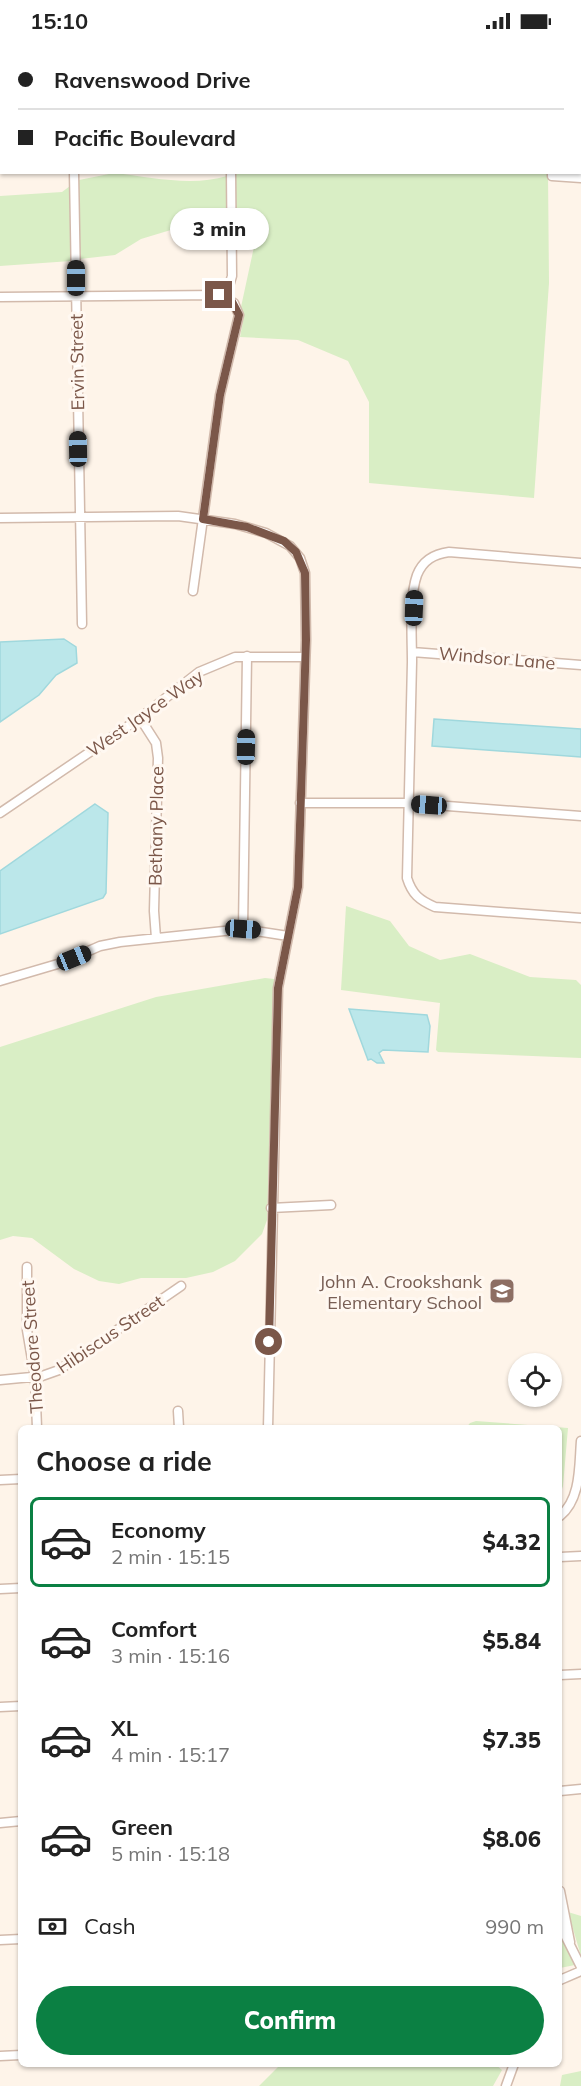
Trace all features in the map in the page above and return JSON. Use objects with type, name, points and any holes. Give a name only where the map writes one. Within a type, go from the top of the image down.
[{"type":"street","name":"Ervin Street","points":[[74,174],[82,624]]},
{"type":"street","points":[[222,295],[229,286],[232,276],[231,174]]},
{"type":"street","points":[[552,174],[552,176],[581,178]]},
{"type":"street","points":[[0,297],[222,295],[234,303],[239,315],[220,395],[193,591]]},
{"type":"street","points":[[0,518],[203,519],[266,533],[284,541],[296,552],[305,573],[305,657],[298,887],[278,988],[271,1208],[268,1425]]},
{"type":"street","points":[[581,563],[439,553],[426,560],[418,573],[414,586],[407,878],[411,891],[419,900],[435,907],[581,918]]},
{"type":"street","name":"Windsor Lane","points":[[412,652],[581,665]]},
{"type":"street","points":[[243,929],[247,656]]},
{"type":"street","name":"West Jayce Way","points":[[0,813],[141,718],[199,672],[225,660],[247,656],[305,657]]},
{"type":"street","name":"Bethany Place","points":[[141,718],[156,743],[158,758],[154,911],[156,938]]},
{"type":"street","points":[[300,803],[408,803],[581,816]]},
{"type":"street","points":[[0,981],[61,963],[100,946],[243,929],[288,936]]},
{"type":"street","points":[[271,1208],[331,1205]]},
{"type":"street","name":"Theodore Street","points":[[27,1267],[27,1330],[35,1377],[37,1425]]},
{"type":"street","name":"Hibiscus Street","points":[[0,1380],[35,1377],[59,1370],[182,1286]]},
{"type":"street","points":[[178,1411],[179,1425]]},
{"type":"street","points":[[562,1514],[576,1494],[581,1441]]},
{"type":"street","points":[[0,1480],[18,1479]]},
{"type":"street","points":[[562,1557],[581,1556]]},
{"type":"street","points":[[0,1589],[18,1588]]},
{"type":"street","points":[[562,1675],[581,1674]]},
{"type":"street","points":[[0,1707],[18,1706]]},
{"type":"street","points":[[562,1791],[581,1789]]},
{"type":"street","points":[[0,1822],[18,1821]]},
{"type":"street","points":[[562,1901],[570,1942]]},
{"type":"street","points":[[562,1928],[581,1969],[562,1979]]},
{"type":"street","points":[[0,1940],[18,1939]]},
{"type":"street","points":[[0,2055],[18,2055]]},
{"type":"street","points":[[506,2086],[513,2067]]},
{"type":"green space","points":[[109,174],[185,181],[227,176],[228,221],[174,229],[141,239],[115,255],[80,259],[79,180]]},
{"type":"green space","points":[[236,174],[548,174],[549,283],[534,498],[369,483],[369,402],[348,361],[298,340],[240,337],[244,316],[241,307],[260,219],[241,225],[236,223]]},
{"type":"green space","points":[[70,186],[71,261],[0,266],[0,196],[62,192]]},
{"type":"green space","points":[[346,906],[390,921],[409,946],[440,960],[470,954],[530,977],[576,980],[581,985],[581,1058],[438,1052],[436,1050],[440,1003],[341,990]]},
{"type":"green space","points":[[265,978],[274,979],[267,1220],[262,1234],[235,1261],[213,1272],[186,1278],[141,1278],[119,1284],[99,1281],[74,1269],[32,1238],[13,1236],[0,1240],[0,1047],[156,997]]},
{"type":"green space","points":[[476,1421],[529,1425],[468,1425]]},
{"type":"green space","points":[[562,1428],[568,1428],[562,1489]]},
{"type":"green space","points":[[568,1912],[581,1916],[581,1956]]},
{"type":"green space","points":[[562,1936],[575,1965],[562,1968]]},
{"type":"green space","points":[[278,2067],[498,2067],[502,2070],[493,2086],[259,2086]]},
{"type":"green space","points":[[581,2071],[581,2086],[560,2086],[562,2075]]},
{"type":"water","points":[[64,639],[76,647],[77,663],[56,675],[39,695],[0,722],[0,642]]},
{"type":"water","points":[[434,719],[581,729],[581,757],[432,746]]},
{"type":"water","points":[[95,804],[108,813],[106,893],[103,898],[0,934],[0,871]]},
{"type":"water","points":[[349,1009],[427,1015],[430,1026],[428,1052],[383,1050],[379,1053],[384,1063],[368,1060]]},
{"type":"place","name":"John A. Crookshank Elementary School","points":[[502,1291]]},
{"type":"route","points":[[219,295],[234,303],[239,315],[220,395],[203,519],[247,527],[284,541],[300,558],[305,573],[306,640],[298,887],[278,988],[269,1342]]}]
